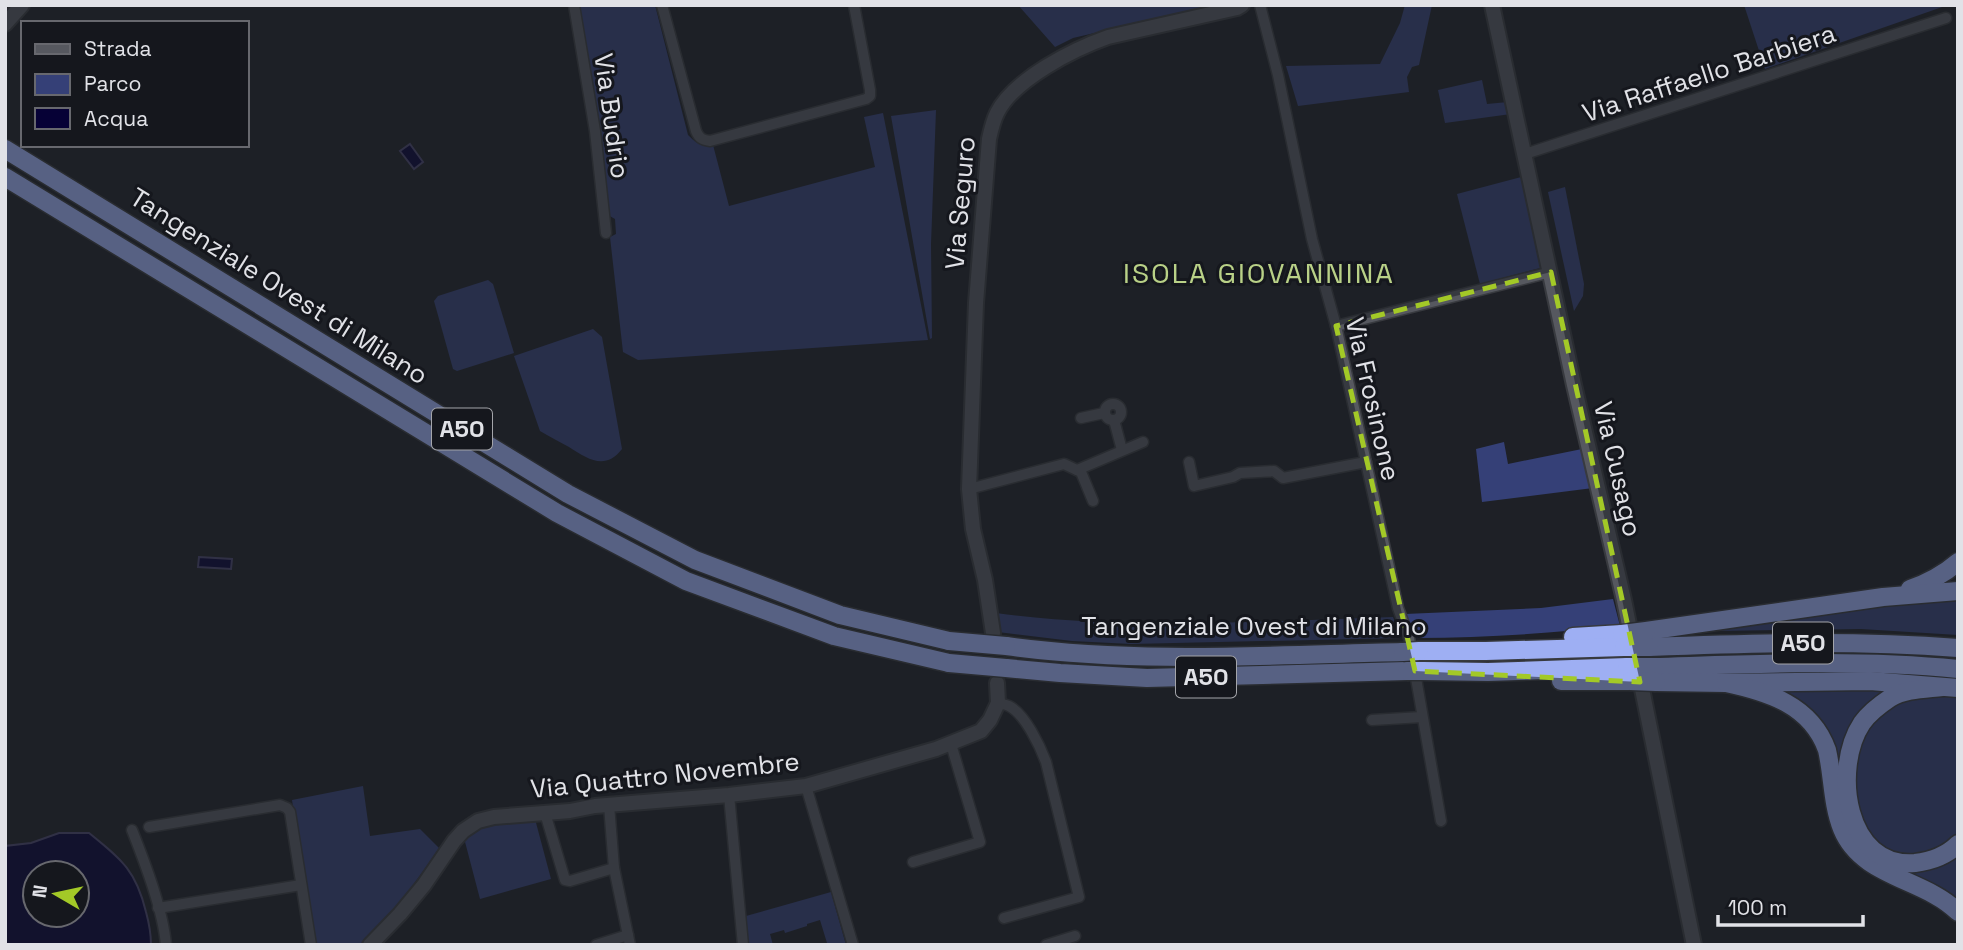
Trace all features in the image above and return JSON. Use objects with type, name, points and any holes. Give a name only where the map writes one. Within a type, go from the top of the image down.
[{"type":"highway","name":"Tangenziale Ovest di Milano","points":[[5,149],[568,494],[695,560],[840,615],[949,641],[999,640],[1071,654],[1159,658],[1411,647],[1486,651],[1648,639],[1881,643],[1958,648]]},
{"type":"highway","name":"Tangenziale Ovest di Milano","points":[[5,177],[557,513],[686,581],[834,636],[1002,675],[1060,673],[1147,678],[1416,676],[1488,672],[1655,674],[1842,663],[1958,669]]},
{"type":"highway","points":[[1883,597],[1914,588],[1958,562]]},
{"type":"highway","points":[[1648,639],[1883,597],[1958,591]]},
{"type":"highway","points":[[1655,674],[1726,683],[1765,692],[1793,706],[1812,722],[1824,741],[1838,815],[1842,829],[1853,848],[1875,866],[1944,900],[1958,912]]},
{"type":"highway","points":[[1726,683],[1870,681],[1950,688]]},
{"type":"highway","points":[[1950,688],[1904,692],[1891,697],[1863,722],[1850,757],[1848,798],[1860,833],[1881,855],[1894,861],[1926,862],[1941,856],[1958,844]]},
{"type":"street","points":[[5,24],[22,5]]},
{"type":"street","name":"Via Budrio","points":[[574,5],[594,131],[606,233]]},
{"type":"street","points":[[662,5],[696,131],[704,141],[710,141],[870,96],[854,5]]},
{"type":"street","name":"Via Seguro","points":[[999,640],[973,529],[969,489],[976,303],[989,139],[998,112],[1013,92],[1055,60],[1088,44],[1242,5]]},
{"type":"street","name":"Via Frosinone","points":[[1260,5],[1278,75],[1312,239],[1336,326],[1398,608],[1411,647],[1416,676]]},
{"type":"street","name":"Via Cusago","points":[[1492,5],[1573,385],[1624,600],[1694,945]]},
{"type":"street","name":"Via Raffaello Barbiera","points":[[1525,154],[1946,18]]},
{"type":"street","points":[[1336,326],[1550,272]]},
{"type":"street","points":[[1081,418],[1104,413],[1108,406],[1113,404],[1118,406],[1121,414],[1114,420],[1122,450]]},
{"type":"street","points":[[1077,470],[1143,442]]},
{"type":"street","points":[[1189,462],[1194,486],[1240,473],[1274,471],[1283,478],[1366,462]]},
{"type":"street","points":[[969,489],[1064,464],[1081,472],[1093,501]]},
{"type":"street","points":[[1002,675],[998,703],[1012,708],[1024,721],[1046,762],[1079,897],[1004,918]]},
{"type":"street","points":[[1416,676],[1441,821]]},
{"type":"street","name":"Via Quattro Novembre","points":[[370,945],[411,901],[454,841],[470,825],[494,817],[729,796],[806,786],[951,744],[981,731],[998,703]]},
{"type":"street","points":[[1372,720],[1422,717]]},
{"type":"street","points":[[914,862],[980,842],[951,744]]},
{"type":"street","points":[[806,786],[853,945]]},
{"type":"street","points":[[729,796],[743,945]]},
{"type":"street","points":[[149,827],[280,805],[287,807],[311,945]]},
{"type":"street","points":[[596,945],[628,935],[614,868],[609,805]]},
{"type":"street","points":[[545,813],[565,880],[570,881],[614,868]]},
{"type":"street","points":[[132,830],[146,867],[166,945]]},
{"type":"street","points":[[158,908],[301,885]]},
{"type":"street","points":[[1045,945],[1075,936]]},
{"type":"highlighted area","points":[[1551,272],[1640,682],[1415,671],[1336,326]]},
{"type":"green space","points":[[579,5],[655,5],[688,135],[699,144],[713,145],[729,206],[875,167],[864,117],[883,113],[928,340],[638,360],[623,352],[610,237],[616,234],[615,219],[608,215]]},
{"type":"green space","points":[[1018,5],[1214,5],[1073,38],[1055,47]]},
{"type":"green space","points":[[1405,5],[1432,5],[1419,65],[1412,67],[1407,77],[1409,92],[1298,106],[1286,66],[1380,64],[1400,23]]},
{"type":"green space","points":[[1744,5],[1945,5],[1945,6],[1765,69]]},
{"type":"green space","points":[[1482,80],[1487,104],[1508,102],[1511,114],[1445,123],[1438,90]]},
{"type":"green space","points":[[936,110],[931,244],[932,338],[930,339],[891,116]]},
{"type":"green space","points":[[1525,176],[1544,267],[1480,284],[1457,194]]},
{"type":"green space","points":[[1565,187],[1584,284],[1583,296],[1574,311],[1548,192]]},
{"type":"green space","points":[[488,280],[493,284],[514,353],[457,371],[453,369],[434,301],[438,296]]},
{"type":"green space","points":[[593,329],[602,337],[622,449],[616,456],[603,461],[590,459],[540,431],[514,356]]},
{"type":"green space","points":[[1504,442],[1508,464],[1582,449],[1593,488],[1482,502],[1476,449]]},
{"type":"green space","points":[[1958,597],[1958,635],[1861,629],[1716,631],[1717,626]]},
{"type":"green space","points":[[1613,599],[1620,626],[1544,633],[1417,638],[1405,614],[1541,608]]},
{"type":"green space","points":[[996,613],[1045,619],[1144,623],[1393,617],[1401,638],[1131,644],[1072,641],[998,632]]},
{"type":"green space","points":[[1787,686],[1896,688],[1861,713],[1847,739],[1841,787],[1847,818],[1861,844],[1886,862],[1915,868],[1930,866],[1958,853],[1958,907],[1935,891],[1883,866],[1857,846],[1843,820],[1835,761],[1827,734],[1813,717],[1785,694]]},
{"type":"green space","points":[[1926,695],[1958,697],[1958,838],[1921,858],[1884,851],[1862,829],[1851,779],[1867,725],[1887,706]]},
{"type":"green space","points":[[363,786],[370,836],[420,829],[439,848],[403,898],[362,945],[314,945],[292,800]]},
{"type":"green space","points":[[535,819],[551,879],[480,899],[464,838],[488,825]]},
{"type":"green space","points":[[831,892],[846,945],[823,945],[827,943],[820,920],[785,933],[784,930],[770,934],[773,945],[748,945],[746,916]]},
{"type":"water","points":[[410,144],[423,162],[414,169],[400,151]]},
{"type":"water","points":[[199,557],[232,559],[231,569],[198,567]]},
{"type":"water","points":[[59,833],[89,833],[110,850],[132,875],[148,920],[151,945],[5,945],[5,846],[31,843]]},
{"type":"district","name":"ISOLA GIOVANNINA","points":[[1259,273]]}]
